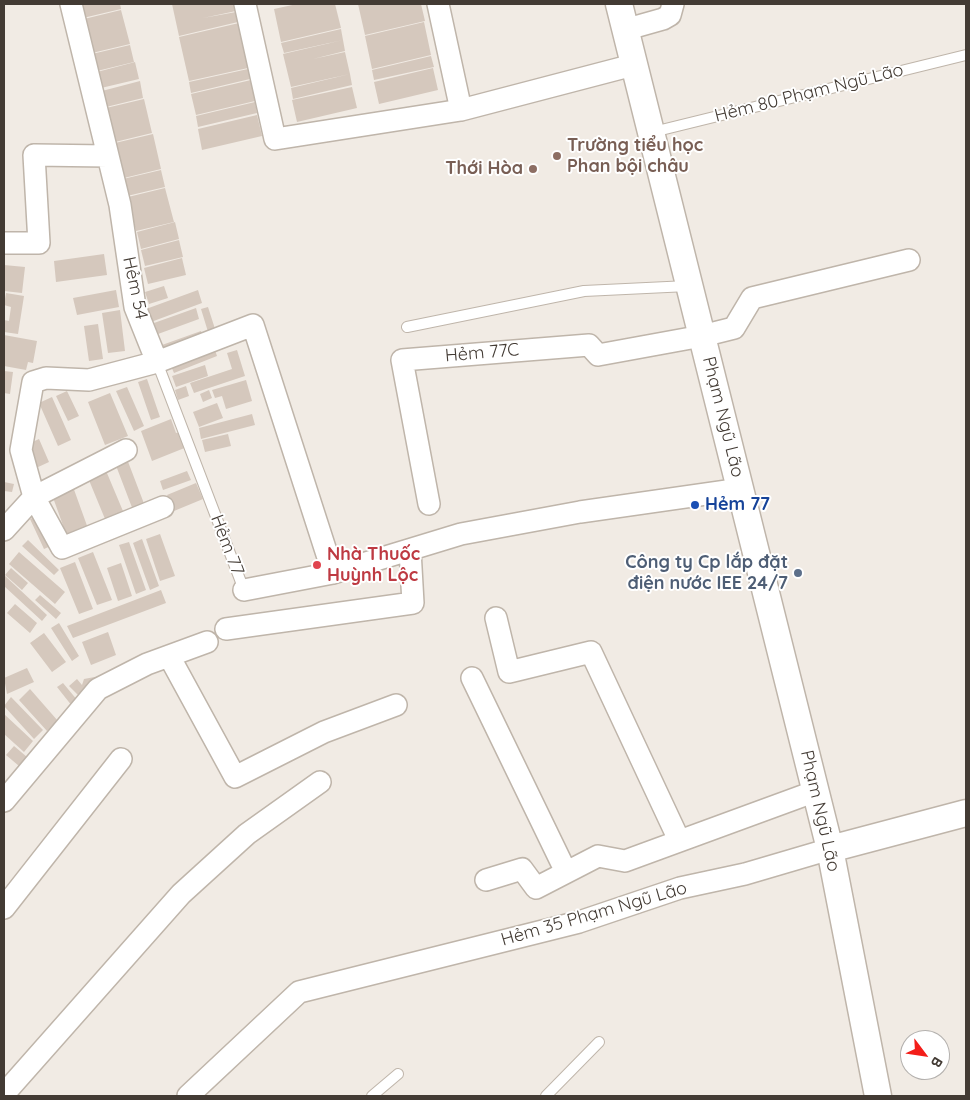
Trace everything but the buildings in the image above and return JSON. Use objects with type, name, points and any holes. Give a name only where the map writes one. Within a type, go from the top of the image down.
[{"type":"street","name":"Hẻm 54","points":[[71,4],[120,205],[135,307],[157,362]]},
{"type":"street","points":[[245,4],[275,139],[462,110],[634,65]]},
{"type":"street","points":[[438,4],[462,110]]},
{"type":"street","name":"Phạm Ngũ Lão","points":[[619,4],[830,849],[878,1096]]},
{"type":"street","points":[[624,30],[663,19],[670,15],[673,4]]},
{"type":"street","points":[[4,243],[39,243],[34,155],[108,156]]},
{"type":"street","points":[[702,336],[734,328],[752,298],[909,260]]},
{"type":"street","points":[[163,507],[62,548],[34,497],[21,450],[33,382],[46,378],[89,380],[157,362],[253,325],[334,573]]},
{"type":"street","name":"Hẻm 77C","points":[[429,504],[402,360],[589,345],[598,355],[702,336]]},
{"type":"street","points":[[4,530],[34,497],[126,450]]},
{"type":"street","name":"Hẻm 77","points":[[244,590],[334,573],[461,534],[517,523],[741,488]]},
{"type":"street","points":[[226,629],[413,603],[410,550]]},
{"type":"street","points":[[496,618],[509,672],[591,652],[679,840]]},
{"type":"street","points":[[4,801],[98,690],[146,664],[208,642]]},
{"type":"street","points":[[169,656],[235,777],[324,732],[396,705]]},
{"type":"street","points":[[472,678],[566,872]]},
{"type":"street","points":[[4,908],[121,759]]},
{"type":"street","points":[[4,1094],[181,894],[247,834],[320,782]]},
{"type":"street","points":[[486,880],[522,869],[536,888],[598,856],[625,861],[816,790]]},
{"type":"street","points":[[830,849],[966,813]]},
{"type":"street","name":"Hẻm 35 Phạm Ngũ Lão","points":[[188,1096],[299,992],[579,922],[680,888],[744,874],[830,849]]},
{"type":"lane","name":"Hẻm 80 Phạm Ngũ Lão","points":[[652,132],[966,55]]},
{"type":"lane","points":[[407,327],[584,291],[690,286]]},
{"type":"lane","name":"Hẻm 77","points":[[157,362],[244,590]]},
{"type":"lane","points":[[546,1096],[600,1042]]},
{"type":"lane","points":[[372,1096],[398,1074]]},
{"type":"place","name":"Trường tiểu học Phan bội châu","points":[[557,156]]},
{"type":"place","name":"Thới Hòa","points":[[533,169]]},
{"type":"place","name":"Hẻm 77","points":[[695,505]]},
{"type":"place","name":"Nhà Thuốc Huỳnh Lộc","points":[[317,565]]},
{"type":"place","name":"Công ty Cp lắp đặt điện nước IEE 24/7","points":[[798,573]]}]
